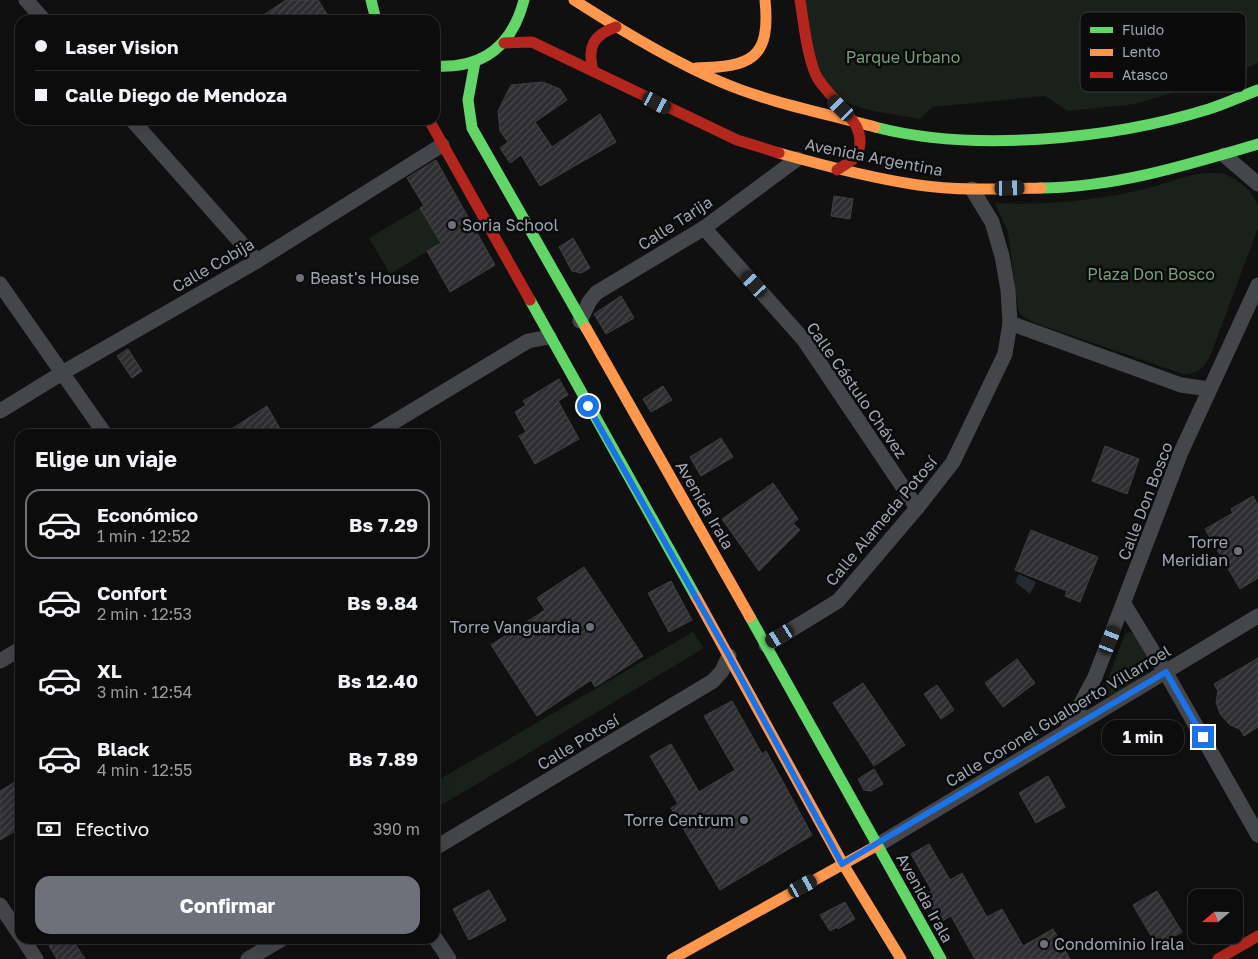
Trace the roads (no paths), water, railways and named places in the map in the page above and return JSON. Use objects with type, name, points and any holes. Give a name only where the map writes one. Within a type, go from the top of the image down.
[{"type":"main road","points":[[361,0],[374,15]]},
{"type":"main road","points":[[371,0],[375,15]]},
{"type":"main road","points":[[440,66],[460,66],[476,62],[494,52],[504,43],[518,23],[524,0]]},
{"type":"main road","name":"Avenida Argentina","points":[[574,0],[616,27],[721,82],[770,99],[886,130],[932,137],[1002,142],[1064,137],[1165,121],[1210,108],[1258,90]]},
{"type":"main road","points":[[693,68],[734,67],[750,60],[762,46],[766,36],[768,23],[765,0]]},
{"type":"main road","points":[[800,0],[816,76],[828,96],[854,121],[861,136],[857,156],[848,165],[837,170]]},
{"type":"main road","points":[[593,71],[588,56],[592,41],[602,30],[616,27]]},
{"type":"main road","name":"Avenida Argentina","points":[[504,43],[532,42],[737,140],[837,170],[919,185],[972,189],[1075,186],[1146,176],[1258,144]]},
{"type":"main road","name":"Avenida Irala","points":[[476,62],[468,100],[472,128],[580,321],[766,645],[876,846],[941,959]]},
{"type":"main road","points":[[431,125],[548,337],[729,656],[842,864],[900,959]]},
{"type":"main road","points":[[672,959],[876,846]]},
{"type":"main road","points":[[1218,959],[1258,936]]},
{"type":"street","points":[[26,0],[40,15]]},
{"type":"street","points":[[136,125],[257,261]]},
{"type":"street","name":"Calle Cobija","points":[[0,411],[62,373],[257,261],[442,146]]},
{"type":"street","points":[[1224,155],[1258,184]]},
{"type":"street","name":"Calle Tarija","points":[[580,321],[589,302],[596,293],[704,228],[796,159]]},
{"type":"street","name":"Calle Alameda Potosí","points":[[766,645],[838,601],[918,508],[953,462],[1005,354],[1010,323],[1008,290],[1002,256],[992,222],[972,189]]},
{"type":"street","name":"Calle Cástulo Chávez","points":[[704,228],[804,340],[918,508]]},
{"type":"street","points":[[0,284],[101,429]]},
{"type":"street","name":"Calle Don Bosco","points":[[1067,730],[1095,677],[1181,452],[1258,285]]},
{"type":"street","points":[[1010,323],[1181,385],[1209,389]]},
{"type":"street","points":[[382,429],[528,341],[548,337]]},
{"type":"street","points":[[1124,604],[1166,672],[1258,835]]},
{"type":"street","name":"Calle Coronel Gualberto Villarroel","points":[[876,846],[1258,616]]},
{"type":"street","points":[[0,661],[15,652]]},
{"type":"street","name":"Calle Potosí","points":[[440,845],[713,681],[722,671],[729,656]]},
{"type":"street","points":[[0,905],[15,928]]},
{"type":"street","points":[[26,944],[36,959]]},
{"type":"street","points":[[248,959],[274,944]]},
{"type":"street","points":[[439,944],[449,959]]},
{"type":"place","name":"Soria School","points":[[452,225]]},
{"type":"place","name":"Beast's House","points":[[300,278]]},
{"type":"place","name":"Torre Meridian","points":[[1238,551]]},
{"type":"place","name":"Torre Vanguardia","points":[[590,627]]},
{"type":"place","name":"Torre Centrum","points":[[744,820]]},
{"type":"place","name":"Condominio Irala","points":[[1044,944]]},
{"type":"park label","name":"Parque Urbano","points":[[903,57]]},
{"type":"park label","name":"Plaza Don Bosco","points":[[1151,274]]}]
